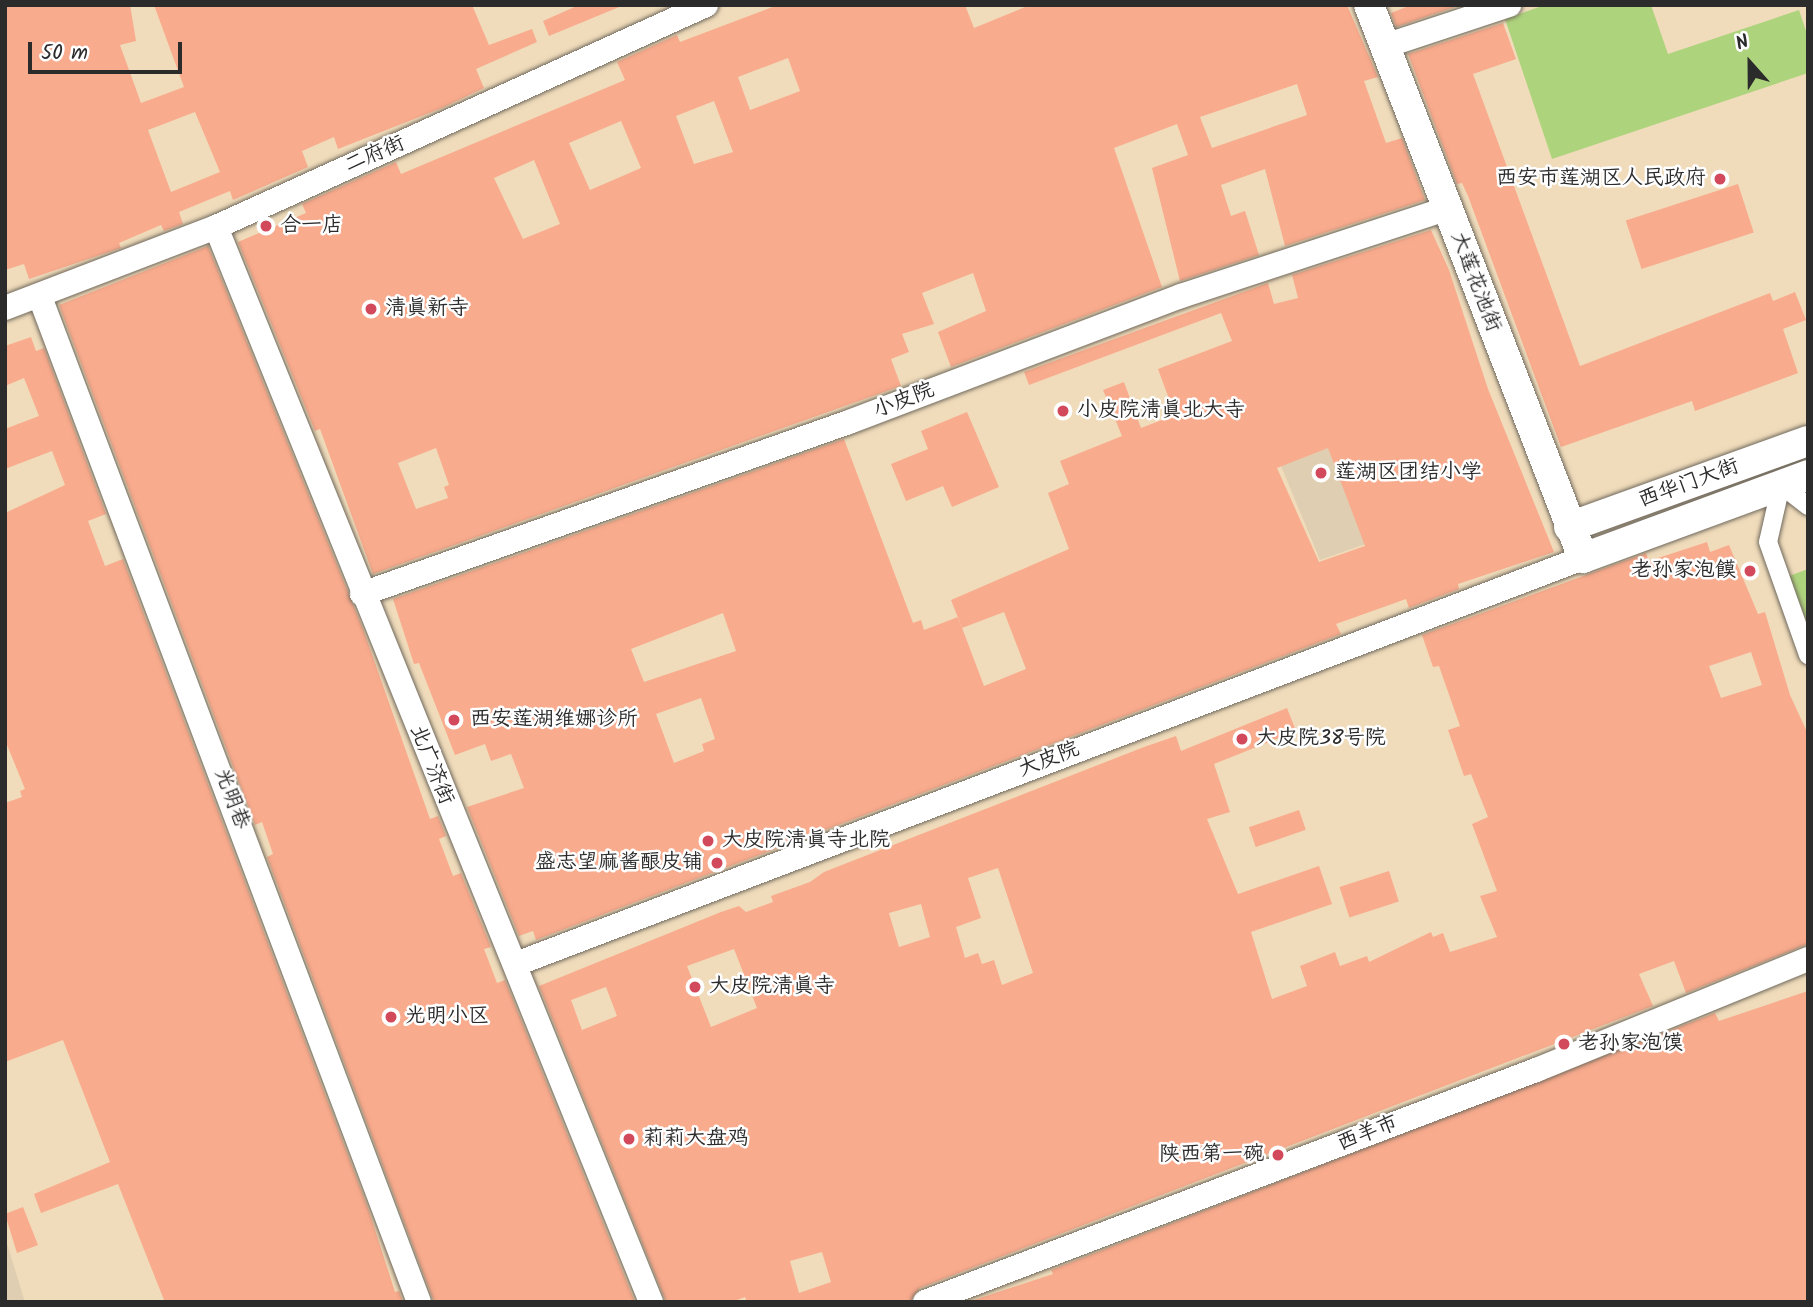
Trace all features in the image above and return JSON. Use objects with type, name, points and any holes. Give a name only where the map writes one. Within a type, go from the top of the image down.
[{"type":"street","name":"二府街","points":[[5,308],[40,297],[216,227],[706,5]]},
{"type":"street","name":"大莲花池街","points":[[1369,5],[1583,558]]},
{"type":"street","points":[[1385,46],[1509,5]]},
{"type":"street","name":"小皮院","points":[[362,594],[849,422],[1181,296],[1446,209]]},
{"type":"street","name":"北广济街","points":[[216,227],[468,859],[516,964],[651,1302]]},
{"type":"street","name":"光明巷","points":[[40,297],[419,1302]]},
{"type":"street","name":"西华门大街","points":[[1569,527],[1808,441]]},
{"type":"street","points":[[1794,480],[1808,506]]},
{"type":"street","points":[[1794,480],[1768,542],[1808,654]]},
{"type":"street","name":"西华门大街","points":[[1583,558],[1794,480]]},
{"type":"street","name":"大皮院","points":[[516,964],[1583,558]]},
{"type":"street","name":"西羊市","points":[[925,1302],[1524,1074],[1808,959]]},
{"type":"shaded area","name":"莲湖区团结小学","points":[[1325,381],[1380,539],[1320,560],[1257,408]]},
{"type":"shaded area","points":[[5,1237],[25,1302],[5,1302]]},
{"type":"green space","points":[[1545,5],[1651,5],[1668,54],[1799,10],[1808,37],[1808,73],[1552,159],[1505,19]]},
{"type":"green space","points":[[1808,569],[1808,625],[1789,576]]},
{"type":"building","points":[[5,5],[130,5],[136,41],[120,45],[141,103],[184,87],[154,5],[472,5],[489,45],[532,29],[537,42],[476,69],[484,88],[442,108],[338,149],[334,137],[302,151],[308,167],[233,200],[230,191],[179,212],[183,224],[164,231],[161,225],[119,243],[121,248],[29,279],[24,264],[5,270]],"holes":[[[195,112],[220,172],[171,192],[148,130]]]},
{"type":"building","points":[[579,5],[624,5],[549,36],[543,21]]},
{"type":"building","points":[[778,5],[965,5],[974,28],[1030,5],[1347,5],[1378,77],[1364,81],[1386,143],[1402,138],[1425,200],[1285,246],[1265,169],[1221,185],[1231,216],[1245,211],[1259,255],[1180,281],[1152,168],[1188,155],[1177,124],[1114,148],[1162,287],[951,367],[938,332],[986,311],[973,273],[922,293],[934,324],[902,334],[909,352],[891,359],[901,386],[373,574],[320,429],[315,431],[238,242],[306,213],[302,204],[396,162],[401,174],[625,80],[617,62],[677,35],[680,42]],"holes":[[[788,58],[800,91],[750,110],[738,77]],[[1297,84],[1307,115],[1212,148],[1200,117]],[[714,101],[733,152],[694,164],[676,116]],[[621,121],[641,168],[590,190],[569,143]],[[534,160],[560,224],[523,239],[494,178]],[[436,448],[449,485],[444,487],[448,498],[416,509],[398,463]]]},
{"type":"building","points":[[1411,5],[1461,5],[1396,27],[1391,13]]},
{"type":"building","points":[[1503,23],[1516,59],[1473,74],[1580,366],[1770,293],[1773,301],[1795,292],[1806,320],[1783,329],[1798,373],[1695,411],[1692,401],[1561,447],[1468,196],[1462,183],[1457,184],[1408,54]]},
{"type":"building","points":[[1738,184],[1754,233],[1642,269],[1626,220]]},
{"type":"building","points":[[1431,230],[1449,270],[1488,389],[1554,552],[1458,584],[1459,589],[1409,608],[1406,599],[1336,624],[1341,634],[536,940],[533,931],[519,936],[467,807],[524,788],[511,754],[491,761],[485,744],[455,755],[419,663],[414,664],[393,599],[844,439],[913,623],[921,620],[924,630],[958,617],[951,600],[1069,549],[1048,493],[1069,484],[1060,461],[1122,436],[1103,390],[1124,382],[1141,428],[1175,415],[1158,369],[1232,341],[1221,313],[1029,385],[1024,372],[1268,283],[1274,304],[1298,298],[1292,275]],"holes":[[[1328,448],[1365,546],[1319,562],[1277,468]],[[1004,612],[1026,669],[984,686],[962,628]],[[723,613],[736,651],[644,682],[631,649]],[[701,698],[715,739],[702,744],[704,751],[674,763],[656,714]]]},
{"type":"building","points":[[208,246],[363,629],[430,819],[438,816],[446,836],[439,839],[453,876],[461,873],[491,947],[484,949],[497,983],[505,980],[635,1302],[434,1302],[267,857],[273,854],[262,822],[255,825],[59,305]]},
{"type":"building","points":[[31,337],[36,351],[44,348],[106,514],[88,521],[105,566],[123,559],[368,1208],[395,1292],[399,1291],[403,1302],[164,1300],[118,1184],[41,1213],[34,1194],[110,1162],[63,1040],[5,1062],[5,803],[22,797],[20,791],[25,789],[5,740],[5,513],[65,485],[52,451],[5,469],[5,429],[39,416],[24,378],[5,386],[5,346]]},
{"type":"building","points":[[967,412],[999,487],[952,507],[943,486],[906,501],[891,464],[928,449],[921,431]]},
{"type":"building","points":[[1707,542],[1710,552],[1729,545],[1758,614],[1765,612],[1790,695],[1808,734],[1808,944],[1686,993],[1674,961],[1639,974],[1653,1006],[920,1288],[910,1302],[747,1302],[745,1297],[732,1302],[666,1302],[539,986],[721,912],[739,906],[746,912],[773,902],[771,896],[810,882],[824,872],[1144,747],[1176,736],[1181,751],[1287,708],[1296,731],[1214,764],[1230,812],[1207,819],[1238,894],[1319,866],[1332,904],[1251,932],[1272,999],[1307,986],[1300,966],[1335,952],[1340,966],[1367,956],[1369,962],[1431,932],[1433,937],[1443,933],[1450,952],[1497,937],[1480,896],[1497,891],[1472,824],[1488,817],[1471,774],[1464,776],[1448,730],[1460,726],[1439,666],[1433,667],[1422,635],[1646,553],[1649,561]],"holes":[[[1751,652],[1762,685],[1721,698],[1709,666]],[[998,868],[1033,973],[1002,985],[994,960],[982,964],[978,953],[965,958],[956,927],[981,918],[968,878]],[[921,904],[930,937],[899,947],[889,913]],[[734,949],[757,1008],[711,1027],[687,966]],[[606,987],[617,1016],[582,1030],[571,1000]],[[822,1252],[831,1282],[799,1293],[790,1261]]]},
{"type":"building","points":[[1299,810],[1306,830],[1256,847],[1249,827]]},
{"type":"building","points":[[1389,871],[1399,901],[1349,918],[1340,887]]},
{"type":"building","points":[[1808,991],[1808,1302],[968,1302],[1053,1274],[1051,1270],[1715,1013],[1719,1021]]},
{"type":"building","points":[[23,1207],[38,1245],[17,1253],[5,1214]]},
{"type":"place","name":"西安市莲湖区人民政府","points":[[1720,179]]},
{"type":"place","name":"合一店","points":[[266,226]]},
{"type":"place","name":"清真新寺","points":[[371,309]]},
{"type":"place","name":"小皮院清真北大寺","points":[[1063,411]]},
{"type":"place","name":"莲湖区团结小学","points":[[1321,473]]},
{"type":"place","name":"老孙家泡饃","points":[[1750,571]]},
{"type":"place","name":"西安莲湖维娜诊所","points":[[454,720]]},
{"type":"place","name":"大皮院38号院","points":[[1242,739]]},
{"type":"place","name":"大皮院清真寺北院","points":[[708,841]]},
{"type":"place","name":"盛志望麻酱酿皮铺","points":[[717,863]]},
{"type":"place","name":"大皮院清真寺","points":[[695,987]]},
{"type":"place","name":"光明小区","points":[[391,1017]]},
{"type":"place","name":"老孙家泡馍","points":[[1564,1044]]},
{"type":"place","name":"莉莉大盘鸡","points":[[629,1139]]},
{"type":"place","name":"陕西第一碗","points":[[1278,1155]]}]
